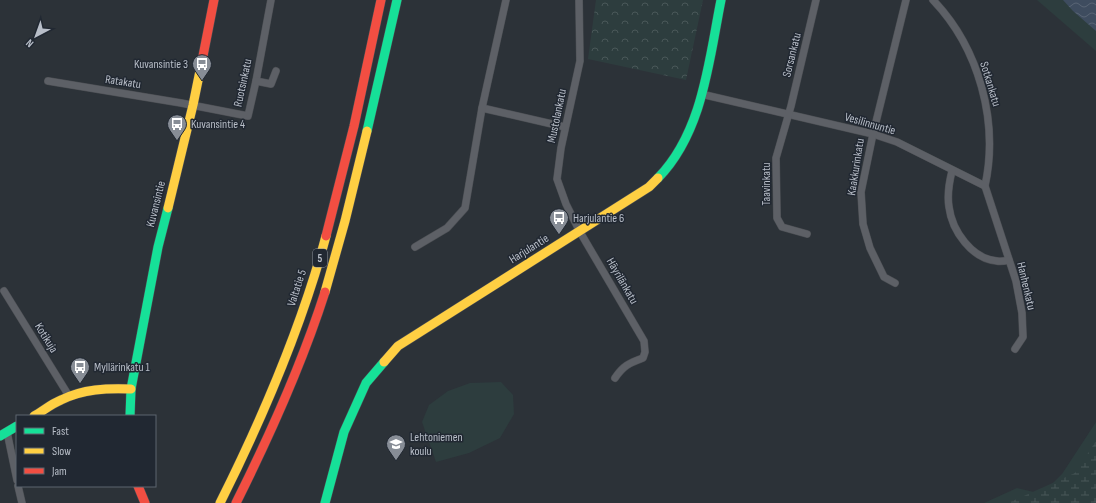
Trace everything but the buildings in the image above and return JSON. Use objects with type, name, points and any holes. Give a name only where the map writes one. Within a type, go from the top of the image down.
[{"type":"main road","name":"Kuvansintie","points":[[130,415],[131,390],[158,247],[193,105],[214,0]]},
{"type":"main road","name":"Valtatie 5","points":[[220,503],[245,453],[277,380],[310,289],[330,222],[382,0]]},
{"type":"main road","name":"5","points":[[236,503],[286,395],[325,288],[338,246],[356,176],[397,0]]},
{"type":"main road","name":"Harjulantie","points":[[325,503],[344,432],[366,383],[398,346],[649,187],[672,162],[692,125],[701,94],[721,0]]},
{"type":"main road","points":[[36,415],[69,396],[91,390],[115,388],[131,390]]},
{"type":"main road","points":[[3,434],[16,427]]},
{"type":"main road","points":[[138,487],[145,503]]},
{"type":"street","name":"Ruotsinkatu","points":[[193,105],[248,116],[271,0]]},
{"type":"street","points":[[415,247],[447,228],[465,208],[482,108],[506,0]]},
{"type":"street","name":"Mustolankatu","points":[[579,0],[580,61],[565,127],[557,179],[566,204],[580,232]]},
{"type":"street","name":"Sorsankatu","points":[[789,114],[816,0]]},
{"type":"street","name":"Kaakkurinkatu","points":[[894,283],[884,276],[870,248],[863,224],[860,192],[906,0]]},
{"type":"street","name":"Sotkankatu","points":[[933,0],[943,10],[957,30],[979,78],[986,101],[990,151],[985,186]]},
{"type":"street","points":[[256,81],[271,84],[276,71]]},
{"type":"street","name":"Ratakatu","points":[[48,81],[193,105]]},
{"type":"street","name":"Vesilinnuntie","points":[[701,94],[873,134],[897,142],[952,171],[985,186]]},
{"type":"street","points":[[482,108],[565,127]]},
{"type":"street","name":"Taavinkatu","points":[[789,114],[776,158],[777,218],[782,227],[807,234]]},
{"type":"street","points":[[952,171],[948,184],[949,208],[954,224],[961,236],[970,248],[984,258],[998,262],[1009,260]]},
{"type":"street","name":"Hanhenkatu","points":[[985,186],[1016,281],[1022,313],[1023,337],[1015,349]]},
{"type":"street","name":"Häyrilänkatu","points":[[580,232],[644,341],[645,352],[643,358],[622,368],[615,378]]},
{"type":"street","name":"Kotikuja","points":[[4,291],[69,396]]},
{"type":"street","points":[[3,434],[16,477]]},
{"type":"street","points":[[18,487],[22,503]]},
{"type":"green space","points":[[596,0],[703,0],[686,80],[588,59]]},
{"type":"green space","points":[[1037,0],[1096,0],[1096,51]]},
{"type":"green space","points":[[501,382],[513,395],[514,414],[500,438],[469,453],[436,462],[422,422],[429,405],[448,391],[470,383]]},
{"type":"green space","points":[[1096,422],[1096,503],[984,503],[1017,488],[1042,494],[1062,474]]},
{"type":"green space","points":[[1096,441],[1096,503],[1008,503],[1075,473]]},
{"type":"water","points":[[1063,0],[1096,0],[1096,31],[1073,11]]},
{"type":"traffic: fast","points":[[367,131],[397,0]]},
{"type":"traffic: fast","points":[[658,178],[673,160],[695,117],[708,71],[721,0]]},
{"type":"traffic: fast","points":[[130,415],[131,389],[158,247],[168,208]]},
{"type":"traffic: fast","points":[[325,503],[344,432],[366,383],[384,362]]},
{"type":"traffic: fast","points":[[0,436],[16,427]]},
{"type":"traffic: slow","points":[[168,208],[202,61]]},
{"type":"traffic: slow","points":[[325,292],[345,221],[367,131]]},
{"type":"traffic: slow","points":[[384,362],[398,346],[649,187],[658,178]]},
{"type":"traffic: slow","points":[[220,503],[236,471],[280,372],[305,305],[326,236]]},
{"type":"traffic: slow","points":[[36,415],[69,396],[86,391],[131,389]]},
{"type":"traffic: jam","points":[[202,61],[214,0]]},
{"type":"traffic: jam","points":[[326,236],[354,126],[381,0]]},
{"type":"traffic: jam","points":[[236,503],[285,399],[325,292]]},
{"type":"traffic: jam","points":[[138,487],[145,503]]},
{"type":"place","name":"Kuvansintie 3","points":[[202,81]]},
{"type":"place","name":"Kuvansintie 4","points":[[177,141]]},
{"type":"place","name":"Harjulantie 6","points":[[559,235]]},
{"type":"place","name":"Myllärinkatu 1","points":[[80,384]]},
{"type":"place","name":"Lehtoniemen koulu","points":[[396,461]]}]
